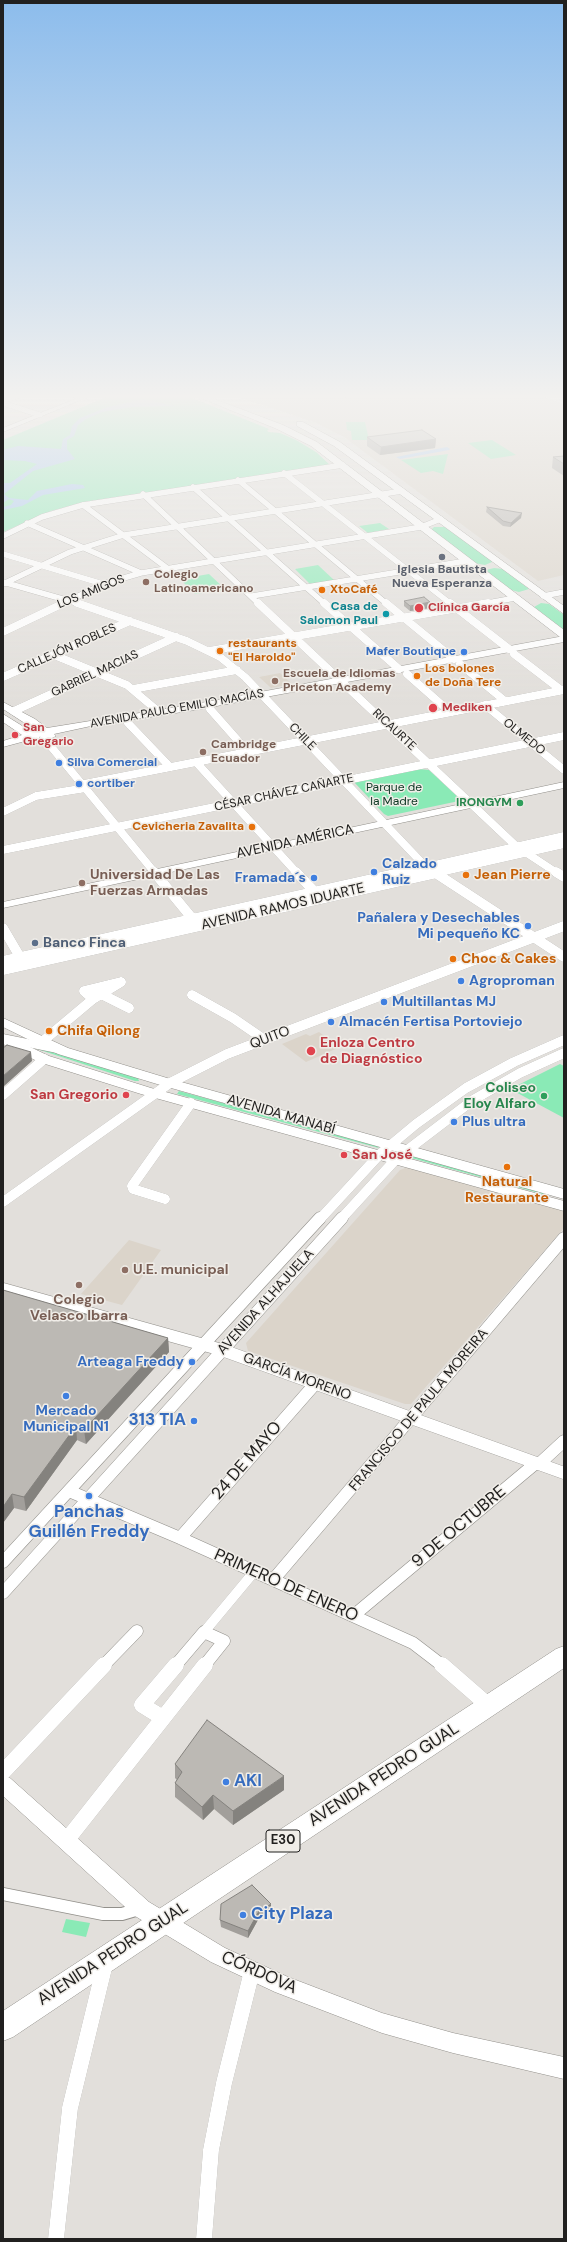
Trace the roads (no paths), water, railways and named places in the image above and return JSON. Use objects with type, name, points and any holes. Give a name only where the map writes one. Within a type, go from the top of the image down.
[{"type":"main road","points":[[388,500],[421,527],[515,598],[564,639]]},
{"type":"main road","points":[[414,500],[564,612]]},
{"type":"main road","points":[[476,568],[502,565]]},
{"type":"main road","name":"AVENIDA PAULO EMILIO MACÍAS","points":[[3,744],[159,712],[264,697],[512,652],[564,639]]},
{"type":"main road","name":"AVENIDA PAULO EMILIO MACÍAS","points":[[3,750],[41,736],[210,709],[264,697]]},
{"type":"main road","points":[[3,705],[14,711],[41,736]]},
{"type":"main road","points":[[3,717],[41,736]]},
{"type":"main road","name":"AVENIDA MANABÍ","points":[[3,1022],[63,1050],[393,1152],[563,1202]]},
{"type":"main road","name":"AVENIDA MANABÍ","points":[[3,1038],[44,1059],[155,1093],[393,1152]]},
{"type":"main road","name":"AVENIDA PEDRO GUAL","points":[[3,2027],[564,1656]]},
{"type":"street","points":[[3,536],[26,524],[56,512],[83,504],[109,500]]},
{"type":"street","name":"RICAURTE","points":[[149,500],[474,804],[516,846],[564,876]]},
{"type":"street","points":[[207,500],[450,712]]},
{"type":"street","points":[[261,500],[505,701]]},
{"type":"street","points":[[316,500],[562,690]]},
{"type":"street","points":[[4,583],[41,564],[82,548],[124,535],[348,500]]},
{"type":"street","points":[[83,504],[167,568]]},
{"type":"street","name":"LOS AMIGOS","points":[[3,632],[103,584],[141,573],[421,527],[441,519]]},
{"type":"street","points":[[26,524],[141,573]]},
{"type":"street","points":[[3,554],[41,564],[103,584]]},
{"type":"street","points":[[252,596],[466,561]]},
{"type":"street","name":"CHILE","points":[[4,583],[69,600],[176,637],[209,651],[237,670],[306,740],[425,866],[564,957]]},
{"type":"street","points":[[543,596],[564,592]]},
{"type":"street","points":[[209,651],[515,598]]},
{"type":"street","name":"CALLEJÓN ROBLES","points":[[3,677],[130,621]]},
{"type":"street","name":"GABRIEL MACIAS","points":[[14,711],[176,637]]},
{"type":"street","points":[[54,655],[99,672],[133,689],[159,712]]},
{"type":"street","points":[[133,689],[237,670]]},
{"type":"street","points":[[3,812],[36,796],[170,767],[562,690]]},
{"type":"street","name":"OLMEDO","points":[[485,705],[564,770]]},
{"type":"street","points":[[210,709],[248,752]]},
{"type":"street","points":[[128,723],[170,767]]},
{"type":"street","points":[[41,736],[85,786],[198,926]]},
{"type":"street","name":"CÉSAR CHÁVEZ CAÑARTE","points":[[3,850],[564,736]]},
{"type":"street","points":[[196,762],[314,891]]},
{"type":"street","name":"AVENIDA AMÉRICA","points":[[3,905],[564,785]]},
{"type":"street","name":"AVENIDA RAMOS IDUARTE","points":[[3,961],[564,836]]},
{"type":"street","name":"AVENIDA RAMOS IDUARTE","points":[[3,970],[564,844]]},
{"type":"street","name":"QUITO","points":[[3,1202],[170,1083],[227,1054],[564,926]]},
{"type":"street","points":[[3,928],[20,957]]},
{"type":"street","points":[[192,995],[233,1018],[264,1040]]},
{"type":"street","points":[[43,1041],[97,996],[129,1008]]},
{"type":"street","points":[[3,1038],[63,1050]]},
{"type":"street","name":"AVENIDA ALHAJUELA","points":[[3,1562],[203,1345],[393,1152],[466,1088],[514,1062],[564,1040]]},
{"type":"street","points":[[3,1048],[44,1059]]},
{"type":"street","name":"AVENIDA ALHAJUELA","points":[[3,1593],[222,1350],[393,1152],[473,1100],[520,1073],[564,1053]]},
{"type":"street","points":[[3,1095],[44,1059]]},
{"type":"street","points":[[165,1199],[133,1189],[132,1186],[191,1103]]},
{"type":"street","name":"FRANCISCO DE PAULA MOREIRA","points":[[273,1580],[413,1418],[564,1238]]},
{"type":"street","name":"GARCÍA MORENO","points":[[3,1289],[222,1350],[564,1473]]},
{"type":"street","name":"24 DE MAYO","points":[[180,1538],[315,1384]]},
{"type":"street","name":"9 DE OCTUBRE","points":[[353,1616],[564,1441]]},
{"type":"street","name":"PRIMERO DE ENERO","points":[[68,1491],[180,1538],[423,1649],[489,1706]]},
{"type":"street","points":[[163,1718],[142,1705],[254,1572]]},
{"type":"street","points":[[3,1772],[137,1631]]},
{"type":"street","points":[[66,1841],[224,1641],[204,1632]]},
{"type":"street","name":"CÓRDOVA","points":[[3,1784],[142,1909],[218,1955],[252,1971],[382,2023],[453,2044],[564,2068]]},
{"type":"street","points":[[3,1894],[103,1914],[122,1914],[142,1909]]},
{"type":"street","points":[[56,2239],[70,2108],[107,1957]]},
{"type":"street","points":[[204,2239],[211,2150],[224,2083],[252,1971]]},
{"type":"water","points":[[11,500],[34,500],[22,506],[3,510],[3,507],[11,505],[14,501]]},
{"type":"place","name":"Iglesia Bautista Nueva Esperanza","points":[[442,557]]},
{"type":"place","name":"Colegio Latinoamericano","points":[[146,582]]},
{"type":"place","name":"XtoCafé","points":[[322,590]]},
{"type":"place","name":"Clínica García","points":[[419,608]]},
{"type":"place","name":"Casa de Salomon Paul","points":[[386,614]]},
{"type":"place","name":"restaurants \"El Haroldo\"","points":[[220,651]]},
{"type":"place","name":"Mafer Boutique","points":[[464,652]]},
{"type":"place","name":"Los bolones de Doña Tere","points":[[417,676]]},
{"type":"place","name":"Escuela de Idiomas Priceton Academy","points":[[275,681]]},
{"type":"place","name":"Mediken","points":[[433,708]]},
{"type":"place","name":"San Gregario","points":[[15,735]]},
{"type":"place","name":"Cambridge Ecuador","points":[[203,752]]},
{"type":"place","name":"Silva Comercial","points":[[59,763]]},
{"type":"place","name":"cortiber","points":[[79,784]]},
{"type":"place","name":"IRONGYM","points":[[520,803]]},
{"type":"place","name":"Cevicheria Zavalita","points":[[252,827]]},
{"type":"place","name":"Calzado Ruiz","points":[[374,872]]},
{"type":"place","name":"Jean Pierre","points":[[466,875]]},
{"type":"place","name":"Framada´s","points":[[314,878]]},
{"type":"place","name":"Universidad De Las Fuerzas Armadas","points":[[82,883]]},
{"type":"place","name":"Pañalera y Desechables Mi pequeño KC","points":[[528,926]]},
{"type":"place","name":"Banco Finca","points":[[35,943]]},
{"type":"place","name":"Choc & Cakes","points":[[453,959]]},
{"type":"place","name":"Agroproman","points":[[461,981]]},
{"type":"place","name":"Multillantas MJ","points":[[384,1002]]},
{"type":"place","name":"Almacén Fertisa Portoviejo","points":[[331,1022]]},
{"type":"place","name":"Chifa Qilong","points":[[49,1031]]},
{"type":"place","name":"Enloza Centro de Diagnóstico","points":[[311,1051]]},
{"type":"place","name":"San Gregorio","points":[[126,1095]]},
{"type":"place","name":"Coliseo Eloy Alfaro","points":[[544,1096]]},
{"type":"place","name":"Plus ultra","points":[[454,1122]]},
{"type":"place","name":"San José","points":[[344,1155]]},
{"type":"place","name":"Natural Restaurante","points":[[507,1167]]},
{"type":"place","name":"U.E. municipal","points":[[125,1270]]},
{"type":"place","name":"Colegio Velasco Ibarra","points":[[79,1285]]},
{"type":"place","name":"Arteaga Freddy","points":[[192,1362]]},
{"type":"place","name":"Mercado Municipal N1","points":[[66,1396]]},
{"type":"place","name":"313 TIA","points":[[194,1421]]},
{"type":"place","name":"Panchas Guillén Freddy","points":[[89,1496]]},
{"type":"place","name":"AKI","points":[[226,1782]]},
{"type":"place","name":"City Plaza","points":[[243,1915]]},
{"type":"park label","name":"Parque de la Madre","points":[[394,795]]}]
